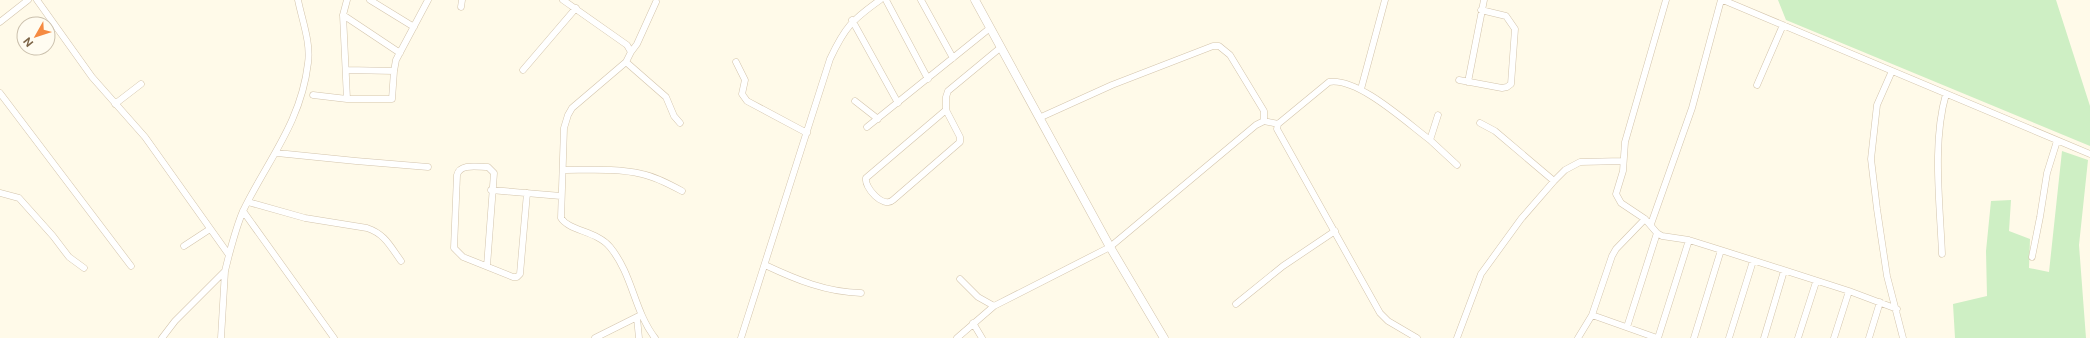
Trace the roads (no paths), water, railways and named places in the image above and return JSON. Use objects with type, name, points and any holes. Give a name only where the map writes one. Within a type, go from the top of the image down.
[{"type":"street","points":[[0,22],[28,0]]},
{"type":"street","points":[[37,0],[92,77],[145,137],[229,255]]},
{"type":"street","points":[[221,338],[225,271],[243,211],[277,152],[301,97],[308,64],[298,0]]},
{"type":"street","points":[[347,0],[343,15],[347,70],[347,99]]},
{"type":"street","points":[[370,0],[414,27]]},
{"type":"street","points":[[563,0],[576,8],[626,46],[631,52]]},
{"type":"street","points":[[742,338],[830,59],[842,34],[852,20],[880,0]]},
{"type":"street","points":[[886,0],[928,79]]},
{"type":"street","points":[[921,0],[953,58]]},
{"type":"street","points":[[974,0],[1110,247],[1164,338]]},
{"type":"street","points":[[1361,89],[1385,0]]},
{"type":"street","points":[[1468,82],[1484,0]]},
{"type":"street","points":[[1666,0],[1625,142],[1621,180],[1617,189],[1618,199],[1621,203],[1651,224],[1657,233],[1662,236],[1689,240],[1722,250],[1816,282],[1849,291],[1897,309]]},
{"type":"street","points":[[1651,224],[1692,108],[1722,0],[2090,154]]},
{"type":"street","points":[[313,94],[347,99],[392,99],[394,72],[400,54],[426,1]]},
{"type":"street","points":[[639,338],[639,316],[632,284],[618,258],[609,246],[596,235],[565,223],[560,213],[564,128],[572,108],[626,62],[637,44],[656,2]]},
{"type":"street","points":[[523,70],[576,8]]},
{"type":"street","points":[[1459,80],[1502,88],[1511,84],[1515,29],[1506,16],[1481,10]]},
{"type":"street","points":[[343,15],[400,54]]},
{"type":"street","points":[[852,20],[898,102]]},
{"type":"street","points":[[1757,85],[1783,25]]},
{"type":"street","points":[[867,127],[990,28]]},
{"type":"street","points":[[1039,118],[1112,85],[1212,46],[1219,46],[1230,55],[1264,111],[1264,120]]},
{"type":"street","points":[[946,110],[866,178],[866,183],[871,190],[885,203],[891,202],[960,142],[960,137],[946,110],[946,97],[948,91],[1000,48]]},
{"type":"street","points":[[626,62],[666,97],[674,116],[680,122]]},
{"type":"street","points":[[736,62],[745,80],[742,91],[743,97],[747,101],[807,133]]},
{"type":"street","points":[[347,70],[394,72]]},
{"type":"street","points":[[1892,71],[1877,105],[1871,158],[1877,209],[1888,276],[1903,338]]},
{"type":"street","points":[[1417,338],[1388,321],[1380,313],[1276,129],[1278,124],[1329,82],[1342,81],[1361,89],[1430,140],[1457,165]]},
{"type":"street","points":[[116,104],[141,84]]},
{"type":"street","points":[[0,93],[132,266]]},
{"type":"street","points":[[1942,254],[1939,158],[1941,111],[1946,94]]},
{"type":"street","points":[[855,101],[878,119]]},
{"type":"street","points":[[1430,140],[1438,115]]},
{"type":"street","points":[[957,338],[994,306],[1110,247],[1256,125],[1264,120],[1278,124]]},
{"type":"street","points":[[1480,123],[1495,131],[1554,181]]},
{"type":"street","points":[[2032,257],[2047,173],[2057,140]]},
{"type":"street","points":[[277,152],[356,162],[428,166]]},
{"type":"street","points":[[1457,338],[1481,274],[1521,219],[1554,181],[1565,170],[1580,162],[1623,162]]},
{"type":"street","points":[[487,266],[491,190],[494,177],[490,168],[464,167],[459,170],[457,175],[454,248],[463,256],[513,278],[519,276],[527,193]]},
{"type":"street","points":[[563,170],[629,171],[662,180],[682,191]]},
{"type":"street","points":[[491,190],[561,196]]},
{"type":"street","points":[[0,193],[19,198],[54,236],[69,257],[84,268]]},
{"type":"street","points":[[248,202],[305,218],[367,228],[376,231],[382,234],[401,261]]},
{"type":"street","points":[[243,211],[334,338]]},
{"type":"street","points":[[1578,338],[1592,315],[1612,256],[1616,249],[1645,219]]},
{"type":"street","points":[[184,246],[210,229]]},
{"type":"street","points":[[1236,304],[1283,266],[1335,231]]},
{"type":"street","points":[[1627,327],[1657,233]]},
{"type":"street","points":[[1592,315],[1657,338],[1689,240]]},
{"type":"street","points":[[1694,338],[1722,250]]},
{"type":"street","points":[[1729,338],[1753,261]]},
{"type":"street","points":[[765,265],[817,287],[838,292],[861,293]]},
{"type":"street","points":[[162,338],[175,321],[225,271]]},
{"type":"street","points":[[1764,338],[1784,271]]},
{"type":"street","points":[[960,279],[978,297],[994,306]]},
{"type":"street","points":[[1798,338],[1816,282]]},
{"type":"street","points":[[1834,338],[1849,291]]},
{"type":"street","points":[[1869,338],[1880,302]]},
{"type":"street","points":[[595,338],[639,316]]},
{"type":"street","points":[[639,316],[655,338]]},
{"type":"street","points":[[974,323],[982,338]]}]
